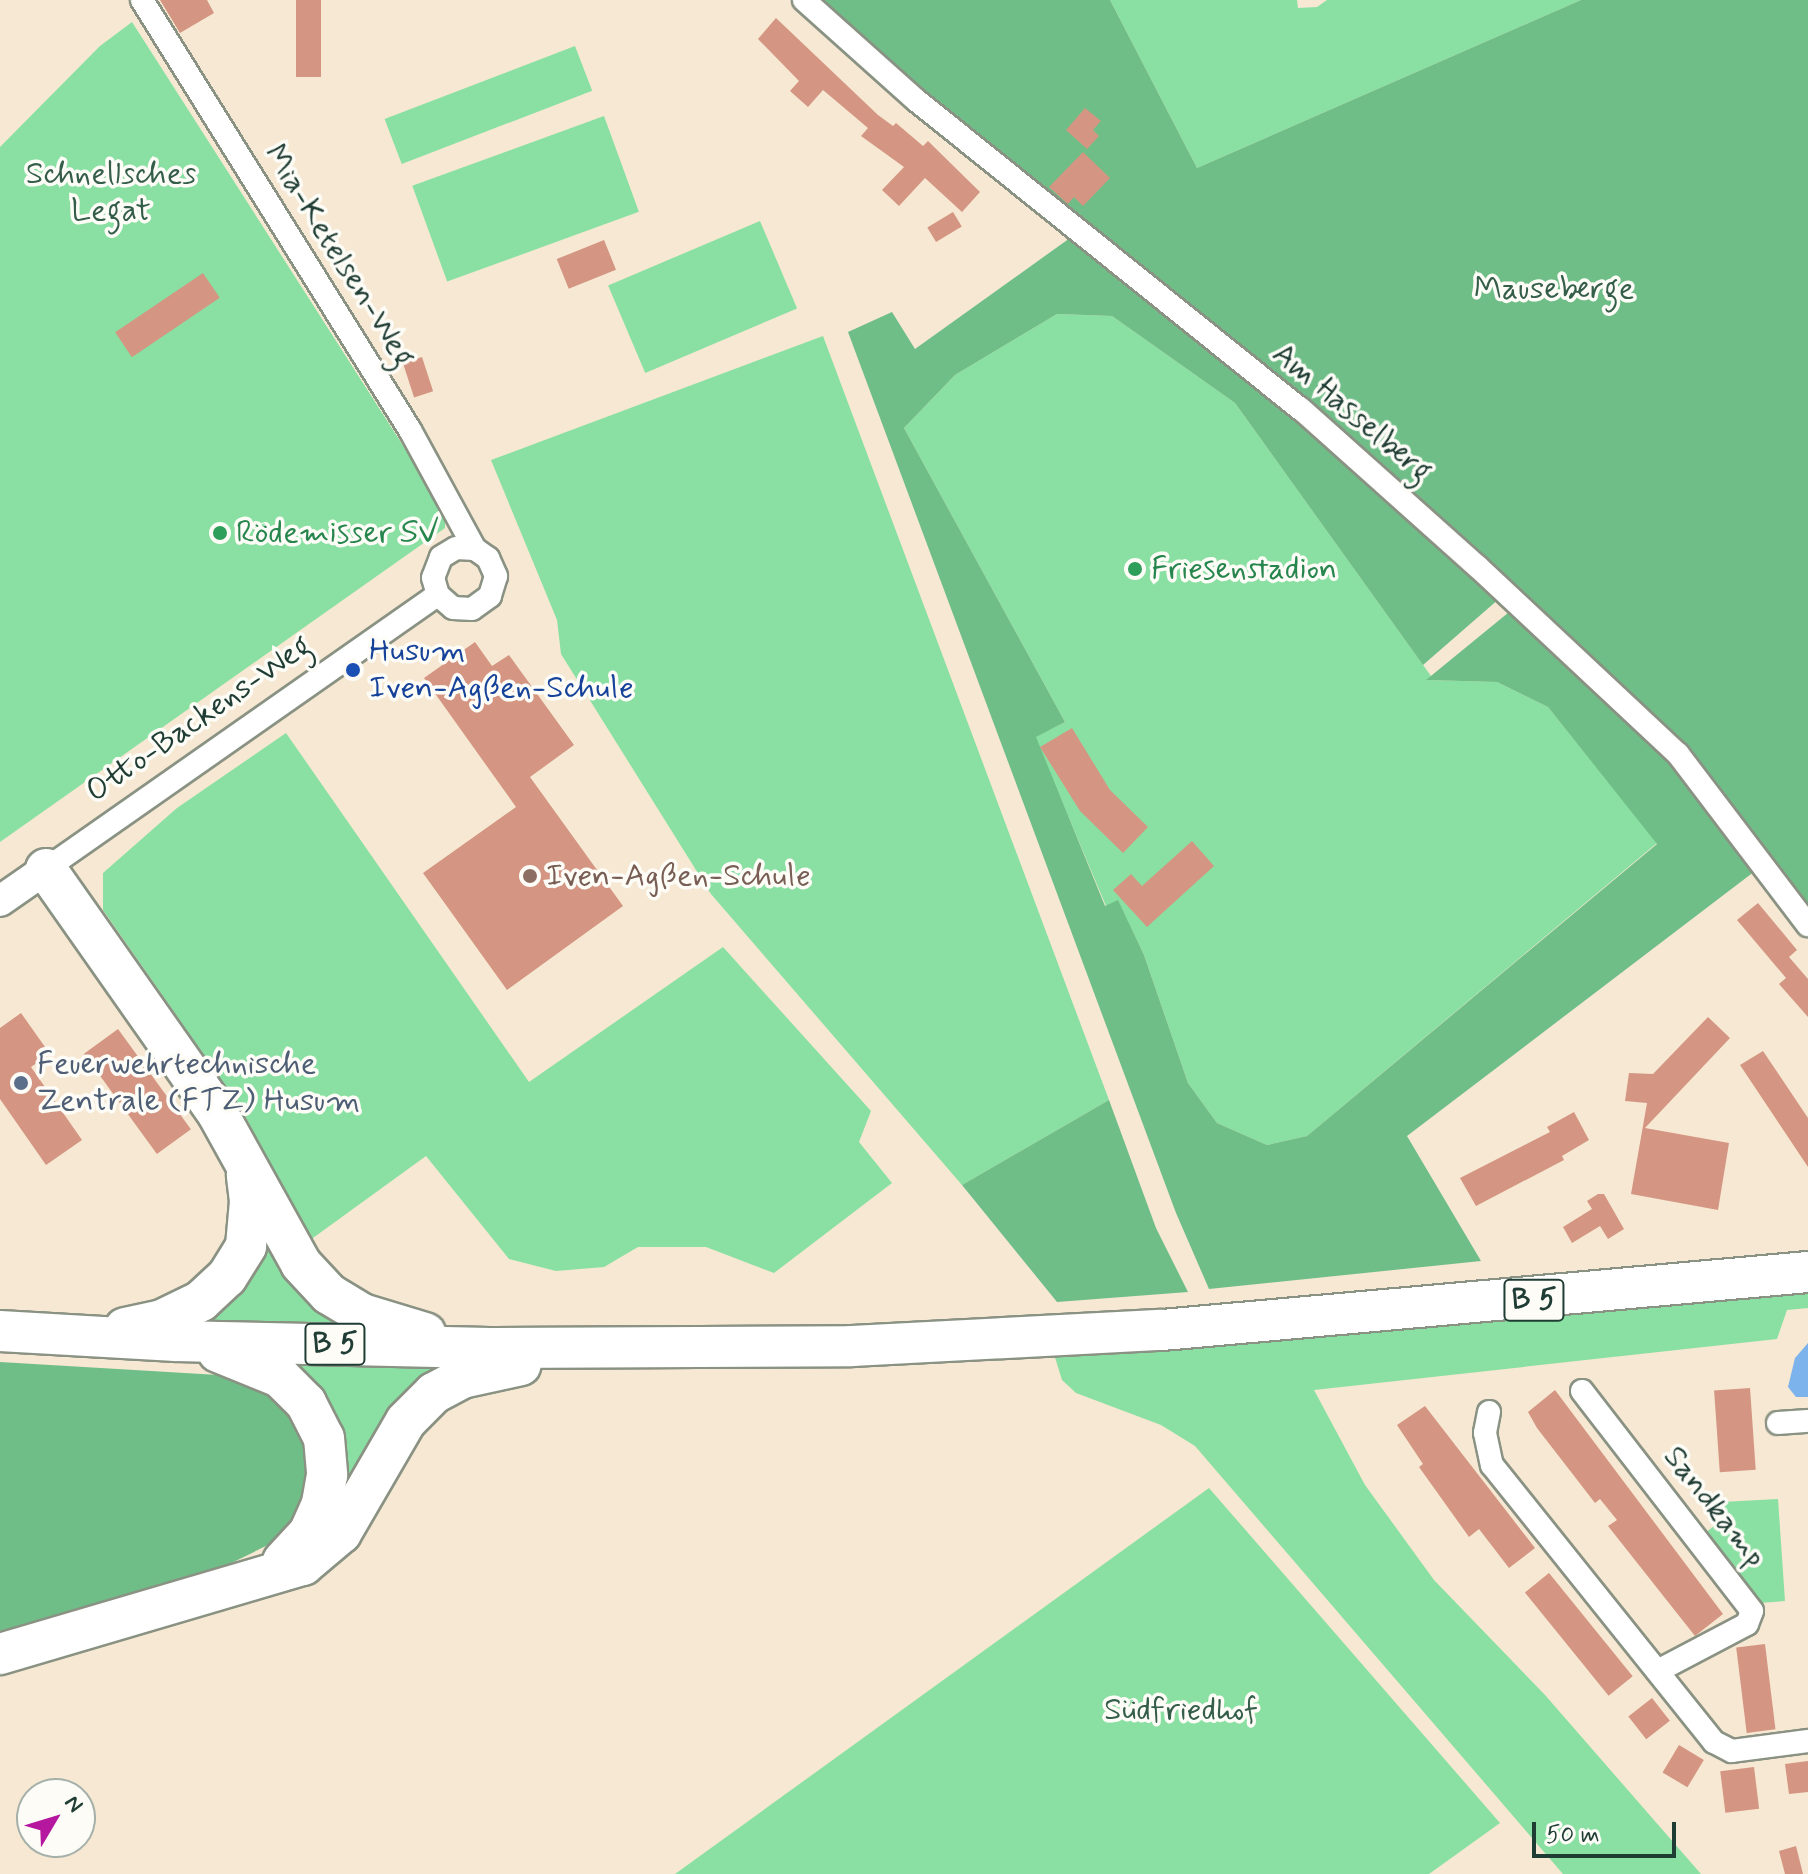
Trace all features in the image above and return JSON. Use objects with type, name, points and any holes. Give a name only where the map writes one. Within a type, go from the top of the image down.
[{"type":"highway","points":[[46,869],[244,1159],[301,1264],[329,1294],[362,1314],[402,1328],[495,1348]]},
{"type":"highway","points":[[85,1336],[162,1320],[201,1301],[227,1277],[246,1246],[250,1201],[244,1159]]},
{"type":"highway","name":"B 5","points":[[0,1331],[176,1341],[650,1350],[1162,1330],[1808,1272]]},
{"type":"highway","points":[[176,1341],[243,1358],[280,1377],[306,1403],[324,1438],[327,1475],[322,1504],[309,1533],[268,1577]]},
{"type":"highway","points":[[0,1654],[303,1565],[341,1533],[406,1421],[434,1393],[500,1367],[650,1350]]},
{"type":"street","name":"Mia-Ketelsen-Weg","points":[[142,0],[430,463],[475,549],[488,558],[496,576],[490,596],[472,609],[453,608],[438,595]]},
{"type":"street","name":"Am Hasselberg","points":[[804,0],[916,100],[1301,409],[1478,567],[1678,754],[1808,925]]},
{"type":"street","points":[[438,595],[433,578],[441,557],[456,548],[475,549]]},
{"type":"street","name":"Otto-Backens-Weg","points":[[0,901],[438,595]]},
{"type":"street","name":"Sandkamp","points":[[1582,1391],[1752,1611],[1747,1624],[1658,1671]]},
{"type":"street","points":[[1489,1412],[1485,1433],[1492,1465],[1714,1742],[1732,1751],[1808,1741]]},
{"type":"street","points":[[1778,1423],[1808,1421]]},
{"type":"green space","name":"Mauseberge","points":[[810,0],[1110,0],[1197,168],[1581,0],[1808,0],[1808,907],[1490,575]]},
{"type":"green space","points":[[1110,0],[1297,0],[1298,8],[1317,7],[1327,0],[1581,0],[1197,168]]},
{"type":"green space","name":"Rödemisser SV","points":[[132,22],[425,480],[445,518],[445,528],[0,842],[0,147],[100,46]]},
{"type":"green space","points":[[575,46],[592,91],[402,164],[385,119]]},
{"type":"green space","points":[[604,116],[639,212],[447,282],[412,186]]},
{"type":"green space","points":[[760,221],[797,308],[645,373],[608,285]]},
{"type":"green space","points":[[1070,238],[1293,413],[1500,598],[1423,665],[1235,403],[1112,316],[1057,314],[955,375],[904,428],[1065,722],[1036,737],[1105,906],[1118,900],[1144,955],[1188,1083],[1217,1123],[1267,1145],[1307,1136],[1657,844],[1548,707],[1497,682],[1426,680],[1514,608],[1675,759],[1759,868],[1407,1136],[1481,1261],[1209,1289],[1176,1213],[848,332],[892,312],[915,349]]},
{"type":"green space","points":[[1057,314],[1112,316],[1235,403],[1431,676],[1427,680],[1497,682],[1548,707],[1657,843],[1307,1136],[1267,1145],[1217,1123],[1188,1083],[1144,955],[1118,901],[1106,906],[1035,737],[1065,722],[904,428],[955,375]]},
{"type":"green space","points":[[823,336],[1109,1100],[962,1185],[711,894],[561,654],[557,620],[491,460]]},
{"type":"green space","points":[[286,733],[529,1082],[723,947],[871,1111],[859,1142],[892,1183],[774,1273],[706,1247],[638,1247],[604,1267],[556,1271],[509,1259],[426,1156],[306,1243],[243,1111],[103,910],[103,873],[177,808]]},
{"type":"green space","points":[[1109,1100],[1156,1228],[1188,1292],[1057,1302],[962,1185]]},
{"type":"green space","points":[[264,1214],[374,1333],[175,1328]]},
{"type":"green space","points":[[1808,1288],[1808,1308],[1787,1310],[1777,1339],[1314,1390],[1365,1485],[1434,1580],[1545,1695],[1701,1874],[1563,1874],[1195,1446],[1161,1425],[1076,1393],[1062,1380],[1054,1354]]},
{"type":"green space","points":[[258,1356],[468,1360],[352,1497]]},
{"type":"green space","points":[[0,1362],[235,1376],[269,1391],[293,1412],[311,1444],[310,1498],[270,1544],[211,1573],[0,1631]]},
{"type":"green space","name":"Südfriedhof","points":[[1209,1488],[1500,1823],[1429,1874],[675,1874]]},
{"type":"green space","points":[[1778,1499],[1785,1601],[1759,1603],[1705,1533],[1723,1519],[1722,1502]]},
{"type":"water","points":[[1808,1343],[1808,1397],[1796,1397],[1788,1387],[1795,1358]]},
{"type":"building","points":[[160,0],[207,0],[214,13],[180,33]]},
{"type":"building","points":[[296,0],[321,0],[321,77],[296,77]]},
{"type":"building","points":[[776,18],[878,115],[893,126],[896,123],[923,146],[928,141],[980,192],[962,212],[925,178],[899,206],[882,190],[904,167],[861,136],[868,128],[823,90],[808,107],[790,91],[799,81],[758,39]]},
{"type":"building","points":[[1085,108],[1101,121],[1093,130],[1099,136],[1087,149],[1066,130]]},
{"type":"building","points":[[1083,152],[1110,178],[1083,206],[1074,197],[1068,204],[1049,187]]},
{"type":"building","points":[[953,212],[962,227],[936,242],[927,227]]},
{"type":"building","points":[[604,240],[616,270],[569,289],[557,259]]},
{"type":"building","points":[[203,273],[220,298],[132,357],[115,332]]},
{"type":"building","points":[[422,357],[433,391],[414,397],[403,363]]},
{"type":"building","points":[[475,642],[492,666],[509,655],[574,745],[530,777],[623,906],[507,990],[423,873],[516,807],[424,678]]},
{"type":"building","points":[[1072,728],[1110,790],[1148,827],[1123,853],[1080,811],[1040,747]]},
{"type":"building","points":[[1192,841],[1214,866],[1147,927],[1113,890],[1131,874],[1142,886]]},
{"type":"building","points":[[1758,903],[1797,950],[1789,957],[1808,979],[1808,1017],[1779,984],[1786,978],[1737,920]]},
{"type":"building","name":"Feuerwehrtechnische Zentrale (FTZ) Husum","points":[[21,1013],[50,1054],[31,1067],[82,1140],[46,1165],[0,1099],[0,1028]]},
{"type":"building","points":[[1708,1017],[1730,1038],[1645,1128],[1729,1143],[1718,1210],[1631,1194],[1647,1103],[1625,1101],[1629,1073],[1653,1074]]},
{"type":"building","points":[[118,1029],[191,1129],[157,1154],[84,1054]]},
{"type":"building","points":[[1763,1051],[1808,1118],[1808,1167],[1740,1065]]},
{"type":"building","points":[[1574,1112],[1589,1140],[1562,1156],[1564,1160],[1476,1206],[1460,1178],[1550,1132],[1547,1127]]},
{"type":"building","points":[[1604,1194],[1624,1229],[1608,1239],[1600,1226],[1572,1243],[1563,1227],[1592,1209],[1587,1201]]},
{"type":"building","points":[[1750,1388],[1756,1470],[1720,1472],[1714,1391]]},
{"type":"building","points":[[1555,1390],[1723,1614],[1695,1636],[1608,1526],[1617,1520],[1600,1499],[1595,1503],[1537,1428],[1528,1412]]},
{"type":"building","points":[[1425,1406],[1535,1548],[1509,1568],[1479,1529],[1469,1537],[1419,1467],[1423,1464],[1397,1425]]},
{"type":"building","points":[[1549,1573],[1633,1676],[1609,1696],[1525,1593]]},
{"type":"building","points":[[1765,1644],[1775,1729],[1747,1733],[1736,1648]]},
{"type":"building","points":[[1652,1698],[1670,1721],[1646,1739],[1628,1716]]},
{"type":"building","points":[[1679,1745],[1704,1760],[1687,1787],[1663,1772]]},
{"type":"building","points":[[1808,1761],[1808,1792],[1789,1794],[1785,1764]]},
{"type":"building","points":[[1754,1767],[1759,1809],[1725,1813],[1720,1771]]},
{"type":"building","points":[[1796,1846],[1803,1874],[1785,1874],[1779,1851]]},
{"type":"place","name":"Rödemisser SV","points":[[220,533]]},
{"type":"place","name":"Friesenstadion","points":[[1135,569]]},
{"type":"place","name":"Husum Iven-Agßen-Schule","points":[[353,670]]},
{"type":"place","name":"Iven-Agßen-Schule","points":[[530,876]]},
{"type":"place","name":"Feuerwehrtechnische Zentrale (FTZ) Husum","points":[[21,1083]]},
{"type":"park label","name":"Schnellsches Legat","points":[[111,194]]}]
